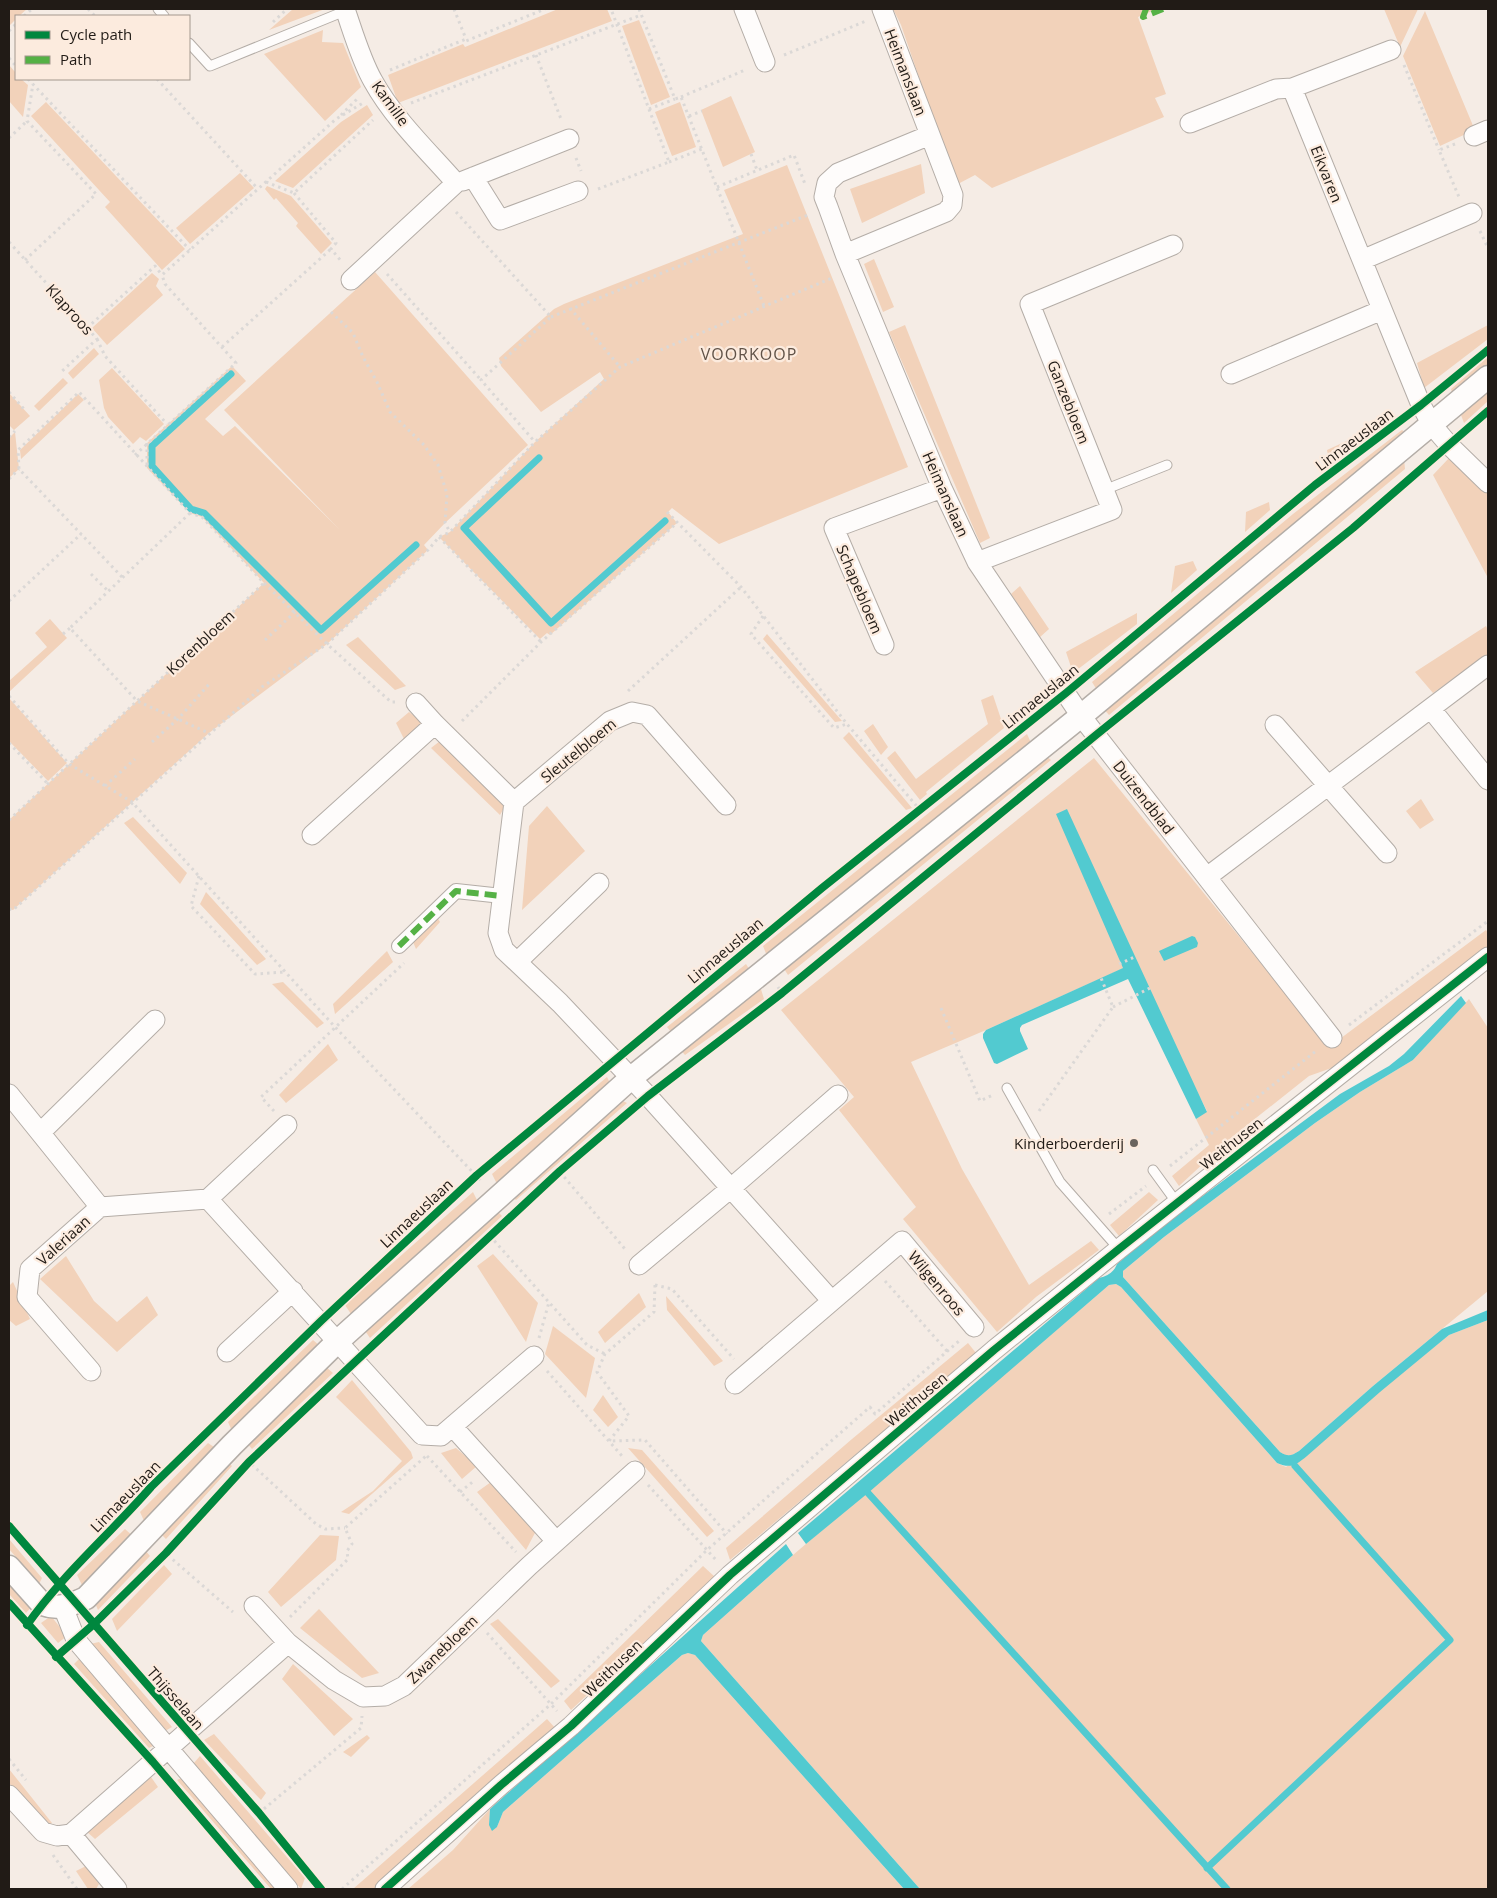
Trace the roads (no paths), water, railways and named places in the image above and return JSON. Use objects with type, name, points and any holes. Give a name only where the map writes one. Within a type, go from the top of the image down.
[{"type":"street","points":[[744,9],[765,62]]},
{"type":"street","name":"Heimanslaan","points":[[848,262],[946,212],[952,205],[953,194],[882,9]]},
{"type":"street","name":"Kamille","points":[[345,10],[375,85],[392,110],[465,180],[500,220],[578,191]]},
{"type":"street","points":[[1190,123],[1276,89],[1292,88],[1395,52]]},
{"type":"street","name":"Eikvaren","points":[[1292,88],[1421,405],[1432,425]]},
{"type":"street","name":"Heimanslaan","points":[[930,136],[838,173],[827,183],[824,197],[848,262],[942,488],[977,562],[1081,716]]},
{"type":"street","points":[[353,278],[442,196],[465,180],[569,139]]},
{"type":"street","points":[[1362,260],[1472,213]]},
{"type":"street","name":"Ganzebloem","points":[[977,562],[1112,510],[1030,304],[1173,244]]},
{"type":"street","points":[[1231,374],[1382,310]]},
{"type":"street","points":[[9,1567],[42,1604],[63,1607],[86,1598],[232,1445],[338,1341],[495,1198],[631,1078],[1081,716],[1488,377]]},
{"type":"street","points":[[1432,425],[1449,446],[1488,483]]},
{"type":"street","name":"Schapebloem","points":[[884,645],[834,528],[942,488]]},
{"type":"street","points":[[1207,877],[1488,666]]},
{"type":"street","points":[[416,703],[514,802],[498,933],[504,950],[560,1003],[631,1078],[831,1300]]},
{"type":"street","points":[[1431,709],[1488,780]]},
{"type":"street","name":"Sleutelbloem","points":[[514,802],[610,721],[632,712],[647,715],[726,805]]},
{"type":"street","name":"Duizendblad","points":[[1081,716],[1332,1038]]},
{"type":"street","points":[[1275,724],[1387,853]]},
{"type":"street","points":[[312,835],[441,730]]},
{"type":"street","points":[[517,962],[599,883]]},
{"type":"street","points":[[398,946],[456,891],[502,896]]},
{"type":"street","name":"Weithusen","points":[[386,1889],[501,1785],[571,1726],[730,1575],[994,1350],[1488,957]]},
{"type":"street","points":[[41,1132],[155,1020]]},
{"type":"street","name":"Valeriaan","points":[[9,1094],[100,1207]]},
{"type":"street","points":[[638,1265],[731,1188],[838,1095]]},
{"type":"street","points":[[287,1125],[208,1200],[293,1291],[422,1436],[441,1436],[534,1356]]},
{"type":"street","name":"Valeriaan","points":[[91,1371],[27,1297],[30,1270],[100,1207],[208,1200]]},
{"type":"street","name":"Wilgenroos","points":[[735,1384],[902,1241],[974,1327]]},
{"type":"street","points":[[227,1352],[293,1291]]},
{"type":"street","points":[[452,1427],[556,1541]]},
{"type":"street","name":"Zwanebloem","points":[[288,1643],[334,1680],[363,1696],[385,1696],[404,1686],[529,1566],[635,1471]]},
{"type":"street","points":[[9,1794],[43,1832],[57,1836],[71,1834],[288,1643],[254,1606]]},
{"type":"street","points":[[63,1607],[76,1640],[288,1889]]},
{"type":"street","points":[[71,1834],[117,1889]]},
{"type":"lane","name":"Kamille","points":[[190,44],[210,66],[345,10]]},
{"type":"lane","points":[[1104,490],[1167,465]]},
{"type":"lane","points":[[1006,1088],[1060,1182],[1119,1249]]},
{"type":"lane","points":[[1156,1173],[1177,1203]]},
{"type":"water","points":[[1067,809],[1207,1112],[1196,1119],[1128,979],[1022,1025],[1020,1031],[1028,1049],[997,1064],[994,1063],[983,1038],[986,1030],[1123,968],[1056,814]]},
{"type":"water","points":[[1192,936],[1195,937],[1198,943],[1197,947],[1164,961],[1159,951]]},
{"type":"water","points":[[1461,996],[1466,1003],[1413,1060],[1360,1092],[1315,1123],[1164,1237],[1123,1271],[1123,1277],[1280,1452],[1287,1455],[1292,1455],[1299,1451],[1442,1329],[1488,1310],[1488,1320],[1449,1335],[1303,1459],[1296,1464],[1286,1466],[1277,1463],[1121,1287],[1116,1284],[1109,1285],[868,1493],[806,1544],[798,1533],[1099,1278],[1110,1273],[1117,1264],[1158,1229],[1340,1094],[1389,1066],[1404,1054]]},
{"type":"water","points":[[786,1544],[793,1555],[703,1635],[701,1641],[920,1889],[904,1889],[695,1655],[688,1653],[682,1655],[503,1812],[497,1827],[492,1831],[489,1825],[490,1809]]},
{"type":"waterway","points":[[231,374],[152,446],[152,466],[191,509],[204,513],[321,630],[416,545]]},
{"type":"waterway","points":[[539,458],[464,528],[551,623],[665,521]]},
{"type":"waterway","points":[[1207,1868],[1450,1640],[1295,1466]]},
{"type":"waterway","points":[[868,1493],[1227,1889]]},
{"type":"place","name":"Kinderboerderij","points":[[1134,1143]]},
{"type":"district","name":"VOORKOOP","points":[[749,354]]}]
